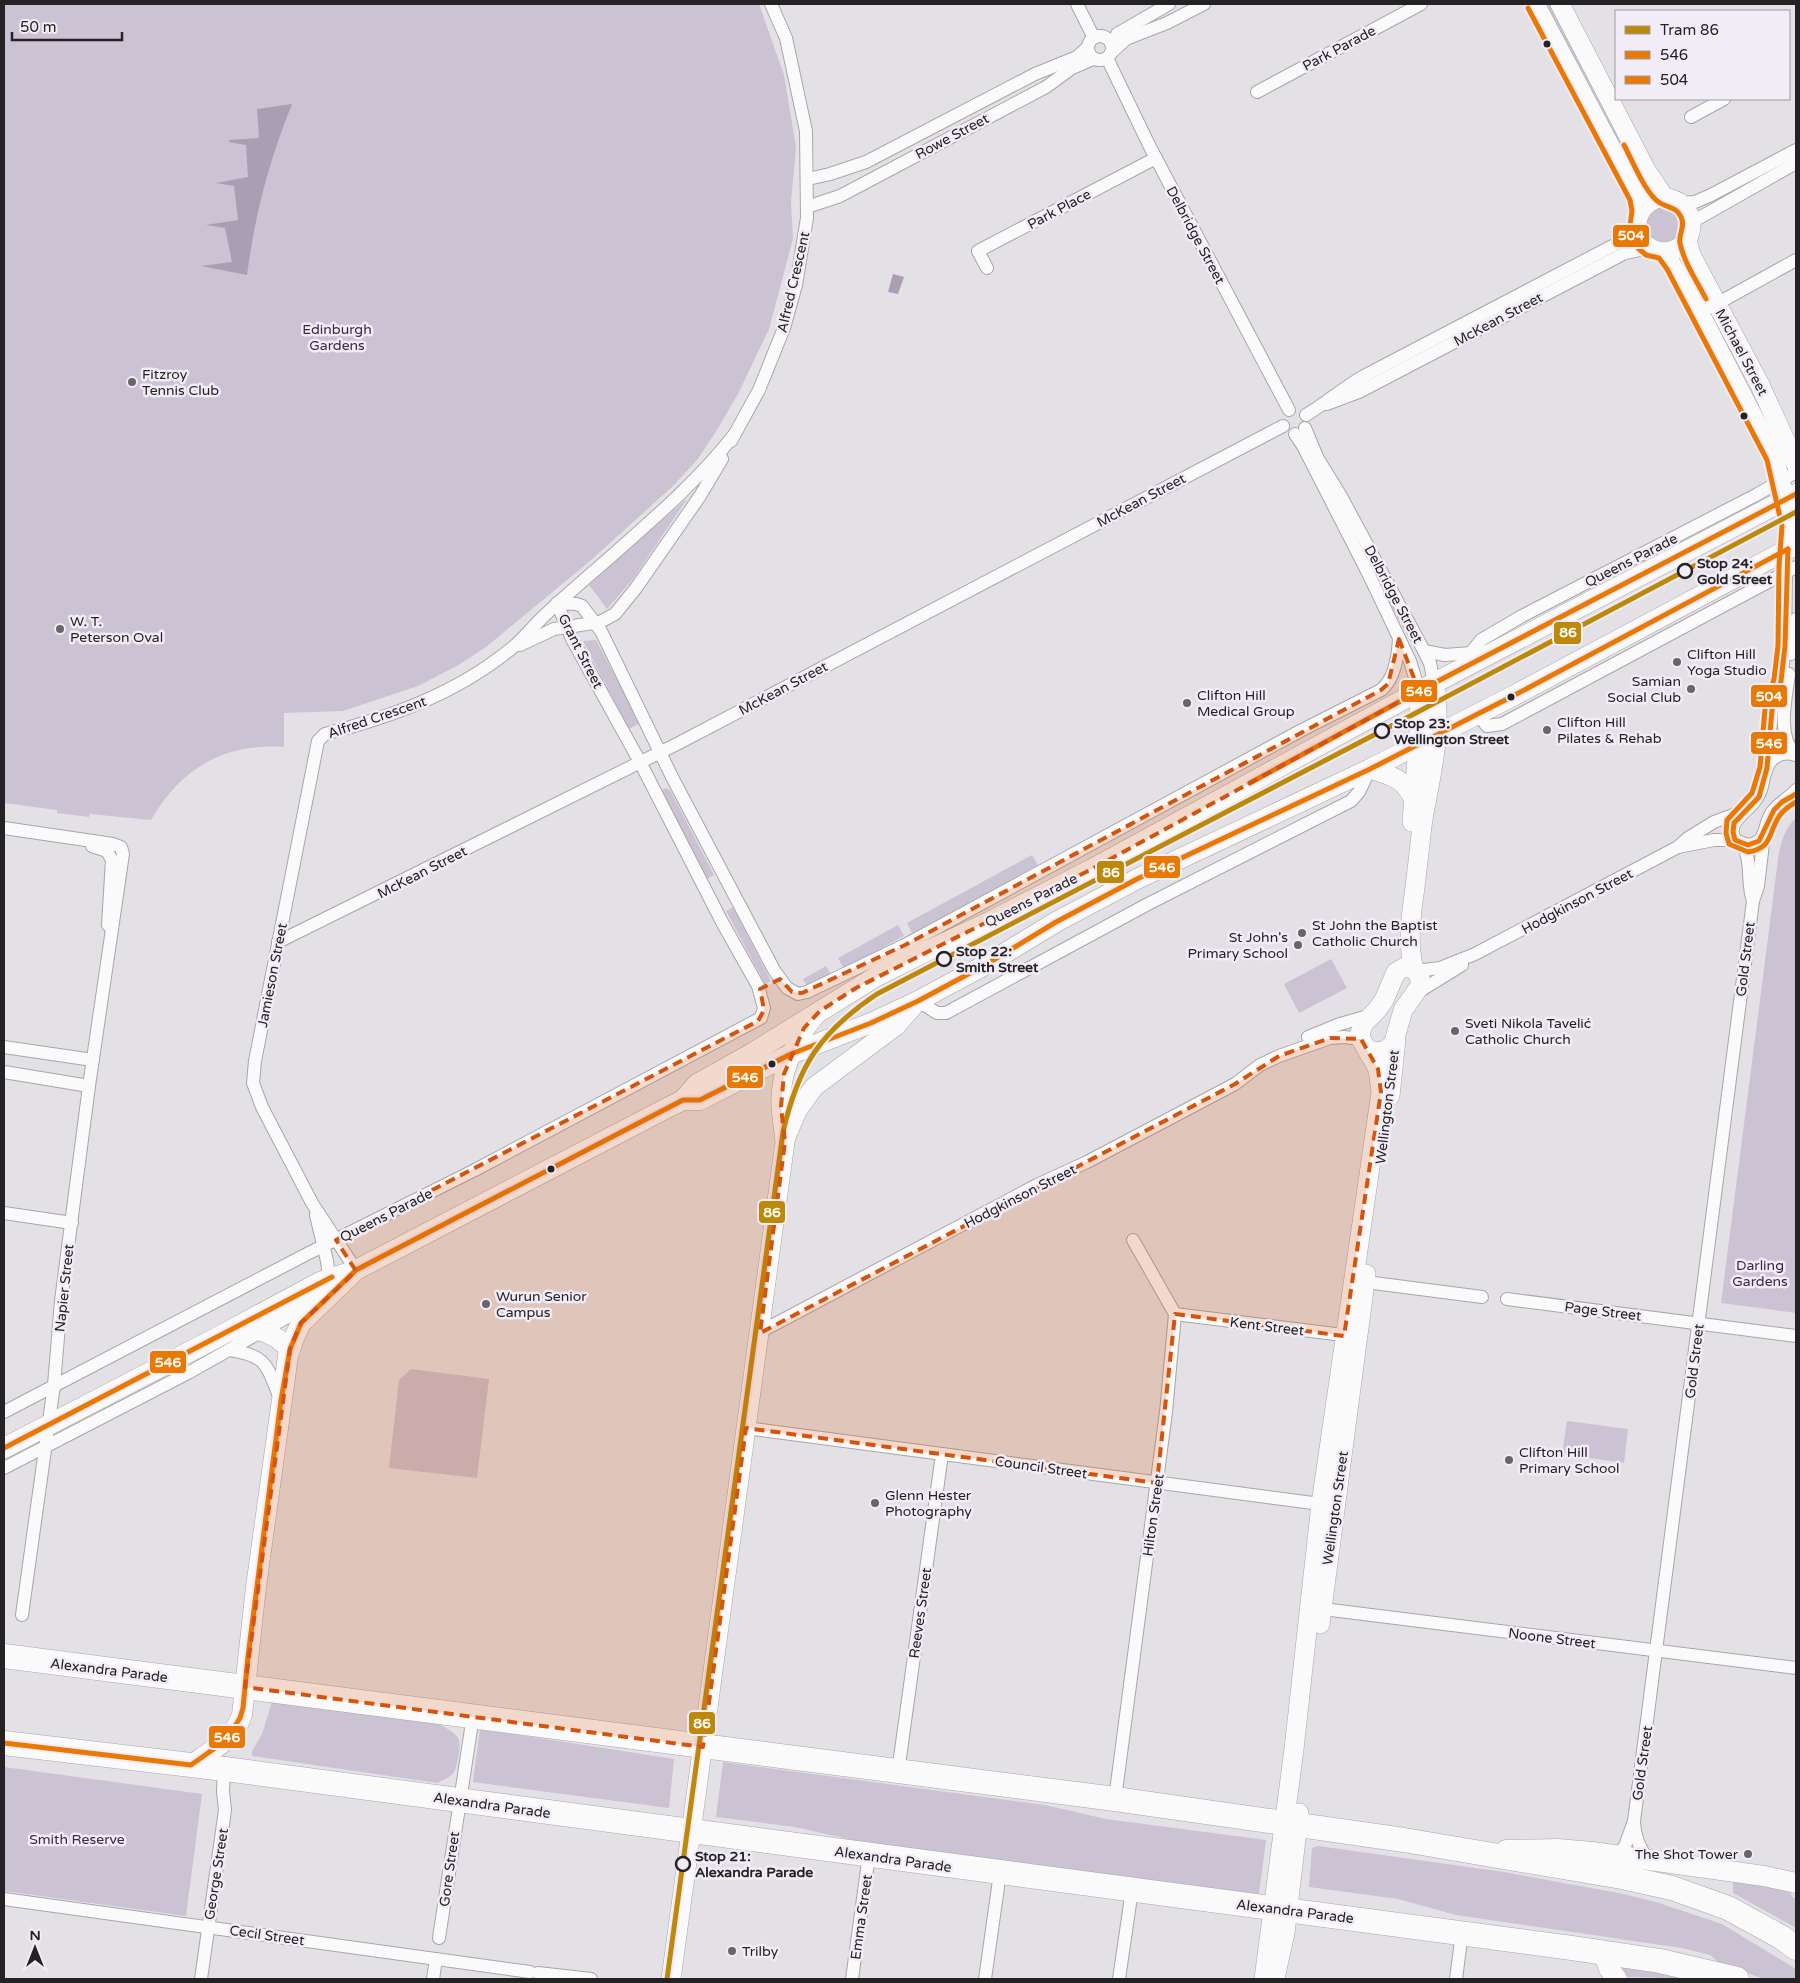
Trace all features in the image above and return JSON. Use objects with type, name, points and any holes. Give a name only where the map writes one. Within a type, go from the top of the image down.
[{"type":"highway","name":"Alexandra Parade","points":[[4,1656],[1115,1799],[1291,1824],[1601,1873],[1672,1888],[1703,1898],[1751,1920],[1796,1948]]},
{"type":"highway","name":"Alexandra Parade","points":[[4,1743],[224,1769],[1604,1952],[1690,1966],[1737,1979]]},
{"type":"main road","name":"Queens Parade","points":[[4,1448],[223,1344],[356,1270],[683,1100],[697,1084],[749,1055],[877,976],[989,922],[1084,873],[1427,687],[1469,659],[1790,487]]},
{"type":"main road","name":"Queens Parade","points":[[683,1100],[700,1100],[791,1054],[871,1023],[917,1002],[988,964],[1056,922],[1137,879],[1370,769],[1792,547]]},
{"type":"main road","name":"Queens Parade","points":[[290,1349],[301,1323],[331,1284]]},
{"type":"main road","points":[[191,1765],[219,1745],[235,1728],[242,1715],[281,1400],[290,1349],[278,1338],[264,1330],[243,1330],[223,1344]]},
{"type":"main road","name":"Alexandra Parade","points":[[1462,1851],[1558,1849],[1756,1874],[1796,1884]]},
{"type":"main road","points":[[1604,1952],[1609,1970],[1617,1979]]},
{"type":"street","name":"Alfred Crescent","points":[[321,736],[394,714],[431,699],[465,680],[509,651],[554,629],[595,623],[615,614],[636,588],[700,496],[759,390],[784,328],[800,264],[807,207],[806,131],[786,38],[770,4]]},
{"type":"street","points":[[1077,4],[1100,60],[1109,55],[1128,38],[1204,4]]},
{"type":"street","name":"Rowe Street","points":[[808,179],[866,162],[1035,74],[1077,57],[1169,4]]},
{"type":"street","name":"Park Parade","points":[[1257,92],[1421,4]]},
{"type":"street","points":[[1535,4],[1637,197],[1638,234],[1643,242],[1657,250],[1681,247],[1689,231],[1796,163]]},
{"type":"street","points":[[1560,4],[1646,170],[1672,200],[1684,206],[1689,231]]},
{"type":"street","name":"Delbridge Street","points":[[1095,45],[1110,42],[1109,55],[1156,158],[1289,410]]},
{"type":"street","name":"Rowe Street","points":[[807,207],[840,196],[1046,87],[1072,68],[1095,45]]},
{"type":"street","points":[[1691,117],[1722,100]]},
{"type":"street","points":[[1638,218],[1650,201],[1695,202],[1796,150]]},
{"type":"street","name":"Park Place","points":[[987,268],[978,252],[1156,158]]},
{"type":"street","name":"McKean Street","points":[[1306,414],[1320,406],[1341,389],[1364,376],[1620,242],[1628,237],[1638,218]]},
{"type":"street","name":"Michael Street","points":[[1689,231],[1691,255],[1771,406],[1796,464]]},
{"type":"street","name":"McKean Street","points":[[1320,406],[1359,392],[1625,253],[1657,250]]},
{"type":"street","name":"Michael Street","points":[[1657,250],[1699,313],[1790,487],[1792,547]]},
{"type":"street","points":[[1699,313],[1796,260]]},
{"type":"street","points":[[1737,386],[1756,377]]},
{"type":"street","points":[[1296,408],[1306,414],[1308,423],[1300,431],[1288,432],[1283,426],[1282,418],[1289,410],[1296,408]]},
{"type":"street","name":"McKean Street","points":[[278,942],[308,929],[660,752],[1283,426]]},
{"type":"street","name":"Delbridge Street","points":[[1300,431],[1303,446],[1368,573],[1414,670],[1427,687]]},
{"type":"street","name":"Delbridge Street","points":[[1300,431],[1342,498],[1430,663],[1427,687]]},
{"type":"street","name":"Alfred Crescent","points":[[509,651],[557,603],[678,497],[713,461],[734,435]]},
{"type":"street","points":[[1764,835],[1754,844],[1739,842],[1732,832],[1734,823],[1760,794],[1767,768],[1772,708],[1780,684],[1785,646],[1792,547]]},
{"type":"street","points":[[1477,714],[1487,726],[1502,724],[1791,570]]},
{"type":"street","name":"Grant Street","points":[[763,1012],[760,989],[567,627],[557,603],[581,605],[604,636],[660,752],[725,879],[780,979]]},
{"type":"street","points":[[1796,619],[1784,729],[1788,743],[1796,755]]},
{"type":"street","name":"Queens Parade","points":[[780,979],[787,988],[798,994],[828,982],[904,945],[1293,735],[1376,693],[1389,682],[1400,639]]},
{"type":"street","name":"Queens Parade","points":[[1424,651],[1469,659]]},
{"type":"street","points":[[1396,1038],[1394,1045],[1386,1051],[1375,1052],[1364,1044],[1362,1026],[1409,970],[1410,920],[1437,734],[1438,707],[1427,687]]},
{"type":"street","points":[[1415,994],[1420,984],[1409,970],[1411,872],[1417,745],[1427,687]]},
{"type":"street","name":"Jamieson Street","points":[[321,736],[316,747],[255,1062],[253,1083],[262,1107],[312,1203],[356,1270]]},
{"type":"street","points":[[1767,768],[1771,761],[1779,755],[1788,753],[1796,755]]},
{"type":"street","points":[[785,1142],[792,1122],[814,1087],[896,1026],[917,1002],[937,1013],[946,1013],[1148,904],[1351,802],[1359,792],[1370,769],[1400,780],[1408,788],[1414,800]]},
{"type":"street","name":"Gold Street","points":[[1617,1856],[1625,1846],[1634,1821],[1753,901],[1758,886],[1764,835],[1773,812],[1794,794]]},
{"type":"street","name":"Hodgkinson Street","points":[[1409,970],[1440,968],[1475,954],[1678,847],[1688,838],[1714,822],[1746,810]]},
{"type":"street","points":[[4,828],[54,836]]},
{"type":"street","name":"Napier Street","points":[[22,1615],[54,1386],[61,1301],[89,1086],[124,854],[122,848],[110,843],[54,836]]},
{"type":"street","name":"Napier Street","points":[[54,836],[103,849],[110,855],[113,864],[108,905],[107,960]]},
{"type":"street","name":"Hodgkinson Street","points":[[1678,847],[1714,840],[1739,842]]},
{"type":"street","name":"Gold Street","points":[[1739,842],[1748,857],[1748,886],[1753,901]]},
{"type":"street","points":[[705,888],[725,879]]},
{"type":"street","name":"Hodgkinson Street","points":[[1415,994],[1445,976],[1475,954]]},
{"type":"street","points":[[760,989],[780,979]]},
{"type":"street","name":"Wellington Street","points":[[1264,1979],[1280,1909],[1328,1505],[1359,1281],[1396,1038],[1403,1010],[1415,994]]},
{"type":"street","points":[[671,1979],[785,1142],[781,1107],[784,1074],[801,1033],[820,1011]]},
{"type":"street","name":"Queens Parade","points":[[4,1412],[758,1021],[763,1012]]},
{"type":"street","name":"Hodgkinson Street","points":[[1279,1056],[1323,1031],[1372,1015]]},
{"type":"street","name":"Hodgkinson Street","points":[[760,1332],[1038,1185],[1087,1162],[1235,1084],[1260,1065],[1279,1056],[1330,1038],[1352,1037],[1364,1044]]},
{"type":"street","name":"Wellington Street","points":[[1359,1281],[1381,1092],[1378,1069],[1364,1044]]},
{"type":"street","points":[[4,1047],[93,1060]]},
{"type":"street","points":[[4,1072],[89,1086]]},
{"type":"street","name":"Jamieson Street","points":[[312,1203],[327,1260],[331,1284]]},
{"type":"street","points":[[4,1213],[72,1223]]},
{"type":"street","points":[[1133,1240],[1175,1314]]},
{"type":"street","points":[[1359,1281],[1482,1297]]},
{"type":"street","name":"Queens Parade","points":[[264,1330],[331,1284]]},
{"type":"street","name":"Page Street","points":[[1507,1299],[1796,1336]]},
{"type":"street","name":"Kent Street","points":[[1175,1314],[1351,1336]]},
{"type":"street","name":"Hilton Street","points":[[1115,1799],[1157,1483],[1175,1314]]},
{"type":"street","points":[[223,1344],[263,1361],[281,1400]]},
{"type":"street","name":"Queens Parade","points":[[4,1468],[223,1344]]},
{"type":"street","name":"Council Street","points":[[746,1428],[1328,1505]]},
{"type":"street","name":"Reeves Street","points":[[898,1772],[942,1454]]},
{"type":"street","name":"Noone Street","points":[[1315,1608],[1796,1668]]},
{"type":"street","name":"Gore Street","points":[[439,1938],[473,1716]]},
{"type":"street","name":"George Street","points":[[201,1979],[225,1810],[223,1791],[224,1769]]},
{"type":"street","name":"Gold Street","points":[[1634,1821],[1637,1838],[1649,1861]]},
{"type":"street","name":"Emma Street","points":[[852,1979],[870,1856]]},
{"type":"street","points":[[985,1979],[1000,1873]]},
{"type":"street","points":[[1119,1979],[1132,1890]]},
{"type":"street","name":"Cecil Street","points":[[4,1899],[591,1979]]},
{"type":"street","name":"Wellington Street","points":[[1275,1979],[1285,1934],[1280,1909]]},
{"type":"street","points":[[1456,1979],[1462,1933]]},
{"type":"street","points":[[433,1979],[436,1959]]},
{"type":"highlighted area","points":[[1399,639],[1419,691],[1092,869],[856,988],[820,1011],[804,1028],[784,1074],[781,1107],[785,1142],[760,1333],[1235,1084],[1279,1056],[1330,1038],[1361,1039],[1378,1069],[1381,1092],[1344,1336],[1175,1314],[1157,1483],[746,1428],[703,1747],[245,1687],[290,1349],[301,1323],[356,1271],[336,1240],[758,1021],[764,1010],[760,989],[780,979],[792,992],[802,993],[905,945],[1381,690],[1388,684]]},
{"type":"green space","name":"Edinburgh Gardens","points":[[4,4],[759,4],[784,75],[796,147],[791,201],[793,239],[769,329],[738,394],[697,460],[672,487],[590,561],[486,647],[457,666],[418,686],[343,711],[284,713],[284,747],[242,749],[206,762],[176,786],[151,820],[90,814],[89,817],[57,813],[57,810],[4,803]]},
{"type":"green space","points":[[1542,4],[1556,4],[1652,186],[1641,192]]},
{"type":"green space","points":[[1664,207],[1677,213],[1683,226],[1677,239],[1664,245],[1651,239],[1645,226],[1651,213]]},
{"type":"green space","points":[[687,499],[633,579],[607,609],[589,585]]},
{"type":"green space","points":[[596,640],[640,723],[629,729],[583,641]]},
{"type":"green space","points":[[666,788],[670,790],[714,875],[707,879],[663,794],[662,790]]},
{"type":"green space","name":"Darling Gardens","points":[[1796,818],[1796,1313],[1721,1303],[1779,852],[1787,829]]},
{"type":"green space","points":[[1032,855],[1038,865],[912,933],[907,923]]},
{"type":"green space","points":[[733,907],[771,981],[765,984],[726,911]]},
{"type":"green space","points":[[898,925],[904,936],[844,969],[838,958]]},
{"type":"green space","points":[[1331,959],[1347,988],[1299,1013],[1284,984]]},
{"type":"green space","points":[[826,966],[831,975],[808,988],[803,979]]},
{"type":"green space","points":[[411,1369],[489,1379],[477,1478],[389,1468],[399,1380]]},
{"type":"green space","points":[[1567,1421],[1628,1429],[1624,1463],[1562,1454]]},
{"type":"green space","points":[[272,1702],[439,1724],[454,1733],[459,1741],[459,1755],[454,1772],[446,1779],[437,1783],[252,1756],[252,1751],[262,1734]]},
{"type":"green space","points":[[480,1729],[674,1759],[669,1808],[473,1782]]},
{"type":"green space","points":[[723,1762],[1045,1805],[1106,1819],[1266,1840],[1259,1894],[861,1842],[795,1827],[716,1817]]},
{"type":"green space","name":"Smith Reserve","points":[[4,1767],[202,1794],[186,1916],[4,1891]]},
{"type":"green space","points":[[1318,1846],[1504,1872],[1624,1894],[1659,1903],[1722,1924],[1796,1969],[1796,1979],[1764,1979],[1718,1962],[1710,1955],[1682,1948],[1456,1915],[1398,1899],[1309,1887],[1312,1848]]},
{"type":"green space","points":[[1733,1878],[1788,1888],[1793,1898],[1796,1898],[1796,1928],[1733,1893]]},
{"type":"green space","points":[[1615,1966],[1659,1971],[1695,1979],[1630,1977],[1622,1975]]},
{"type":"shaded area","points":[[292,104],[276,146],[264,188],[254,231],[247,275],[201,266],[232,262],[225,228],[206,225],[238,220],[234,186],[216,183],[248,177],[246,145],[229,142],[229,140],[259,138],[257,109]]},
{"type":"shaded area","points":[[893,274],[904,277],[898,294],[888,292]]},
{"type":"tram line","name":"86","points":[[667,1979],[783,1132],[796,1088],[814,1052],[840,1022],[877,994],[1796,512]]},
{"type":"transit line","name":"504","points":[[1528,8],[1630,200],[1632,211],[1631,237],[1638,248],[1646,255],[1659,258],[1667,269],[1767,460],[1782,526],[1779,566],[1778,646],[1774,679],[1765,709],[1760,767],[1752,793],[1727,820],[1726,833],[1729,844],[1748,852],[1761,847],[1768,840],[1780,815],[1796,802]]},
{"type":"transit line","name":"504","points":[[1624,145],[1650,193],[1660,203],[1675,209],[1679,214],[1683,224],[1680,240],[1682,250],[1706,299]]},
{"type":"transit line","name":"546","points":[[1250,783],[1419,691],[1796,494]]},
{"type":"transit line","name":"546","points":[[1788,549],[1785,646],[1781,681],[1772,710],[1767,768],[1759,797],[1734,823],[1733,832],[1735,840],[1748,845],[1759,841],[1774,810],[1782,802],[1796,794]]},
{"type":"transit line","name":"546","points":[[4,1743],[191,1765],[215,1748],[230,1734],[240,1718],[243,1708],[281,1400],[290,1349],[301,1323],[356,1270],[683,1100],[700,1100],[791,1054],[871,1023],[918,1001],[987,964],[1056,922],[1137,879],[1370,769],[1511,697],[1788,549]]},
{"type":"transit line","name":"546","points":[[4,1448],[332,1277]]},
{"type":"place","name":"Fitzroy Tennis Club","points":[[132,382]]},
{"type":"place","name":"Stop 24: Gold Street","points":[[1685,571]]},
{"type":"place","name":"W. T. Peterson Oval","points":[[60,629]]},
{"type":"place","name":"Clifton Hill Yoga Studio","points":[[1677,662]]},
{"type":"place","name":"Samian Social Club","points":[[1691,689]]},
{"type":"place","name":"Clifton Hill Medical Group","points":[[1187,703]]},
{"type":"place","name":"Clifton Hill Pilates & Rehab","points":[[1547,730]]},
{"type":"place","name":"Stop 23: Wellington Street","points":[[1382,731]]},
{"type":"place","name":"St John the Baptist Catholic Church","points":[[1302,933]]},
{"type":"place","name":"St John's Primary School","points":[[1298,945]]},
{"type":"place","name":"Stop 22: Smith Street","points":[[944,959]]},
{"type":"place","name":"Sveti Nikola Tavelić Catholic Church","points":[[1455,1031]]},
{"type":"place","name":"Wurun Senior Campus","points":[[486,1304]]},
{"type":"place","name":"Clifton Hill Primary School","points":[[1509,1460]]},
{"type":"place","name":"Glenn Hester Photography","points":[[875,1503]]},
{"type":"place","name":"The Shot Tower","points":[[1748,1854]]},
{"type":"place","name":"Stop 21: Alexandra Parade","points":[[683,1864]]},
{"type":"place","name":"Trilby","points":[[732,1951]]}]
